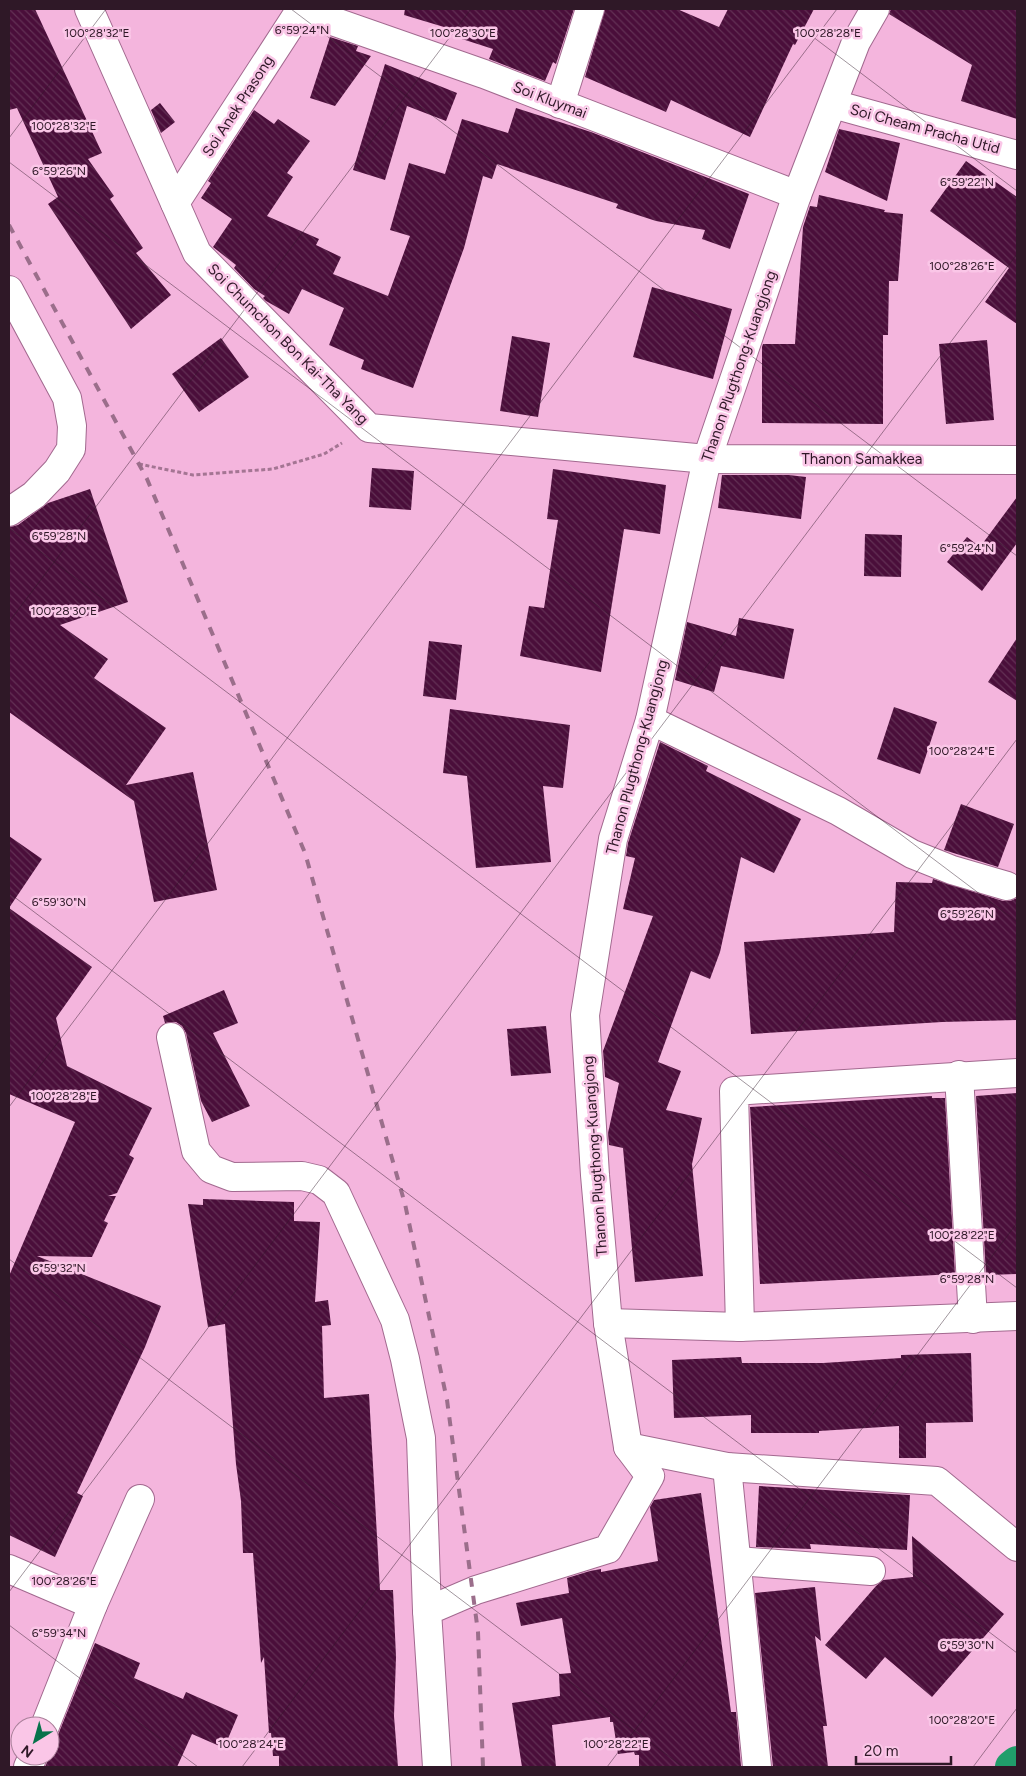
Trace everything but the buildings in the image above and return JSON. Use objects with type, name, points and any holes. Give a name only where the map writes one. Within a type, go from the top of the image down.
[{"type":"street","name":"Soi Chumchon Bon Kai-Tha Yang","points":[[89,9],[197,252],[369,428],[707,459]]},
{"type":"street","name":"Soi Anek Prasong","points":[[175,203],[301,9]]},
{"type":"street","name":"Soi Kluymai","points":[[301,9],[484,74],[797,195]]},
{"type":"street","points":[[560,104],[590,9]]},
{"type":"street","name":"Thanon Plugthong-Kuangjong","points":[[427,1611],[476,1590],[608,1549],[650,1476],[628,1447],[608,1323],[595,1175],[585,1015],[613,839],[650,720],[707,459],[797,195],[856,42],[875,9]]},
{"type":"street","name":"Soi Cheam Pracha Utid","points":[[833,104],[1017,155]]},
{"type":"street","points":[[9,290],[67,398],[72,426],[71,449],[57,471],[34,495],[9,512]]},
{"type":"street","name":"Thanon Samakkea","points":[[707,459],[1017,460]]},
{"type":"street","points":[[650,720],[838,811],[912,854],[952,870],[1007,886]]},
{"type":"street","points":[[172,1036],[196,1151],[211,1169],[232,1177],[302,1176],[319,1180],[336,1193],[395,1320],[421,1438],[427,1611],[437,1767]]},
{"type":"street","points":[[740,1327],[734,1092],[959,1075],[1017,1073]]},
{"type":"street","points":[[959,1075],[973,1319]]},
{"type":"street","points":[[608,1323],[740,1327],[1017,1316]]},
{"type":"street","points":[[628,1447],[727,1467],[937,1480],[1017,1547]]},
{"type":"street","points":[[727,1467],[757,1767]]},
{"type":"street","points":[[49,1716],[93,1605],[140,1499]]},
{"type":"street","points":[[737,1561],[871,1571]]},
{"type":"street","points":[[9,1569],[93,1605]]},
{"type":"path","points":[[139,464],[193,475],[273,469],[324,454],[369,428]]},
{"type":"waterway","points":[[1012,1767],[1017,1763]]},
{"type":"railway","points":[[9,225],[147,479],[305,853],[405,1204],[447,1400],[478,1632],[483,1767]]}]
